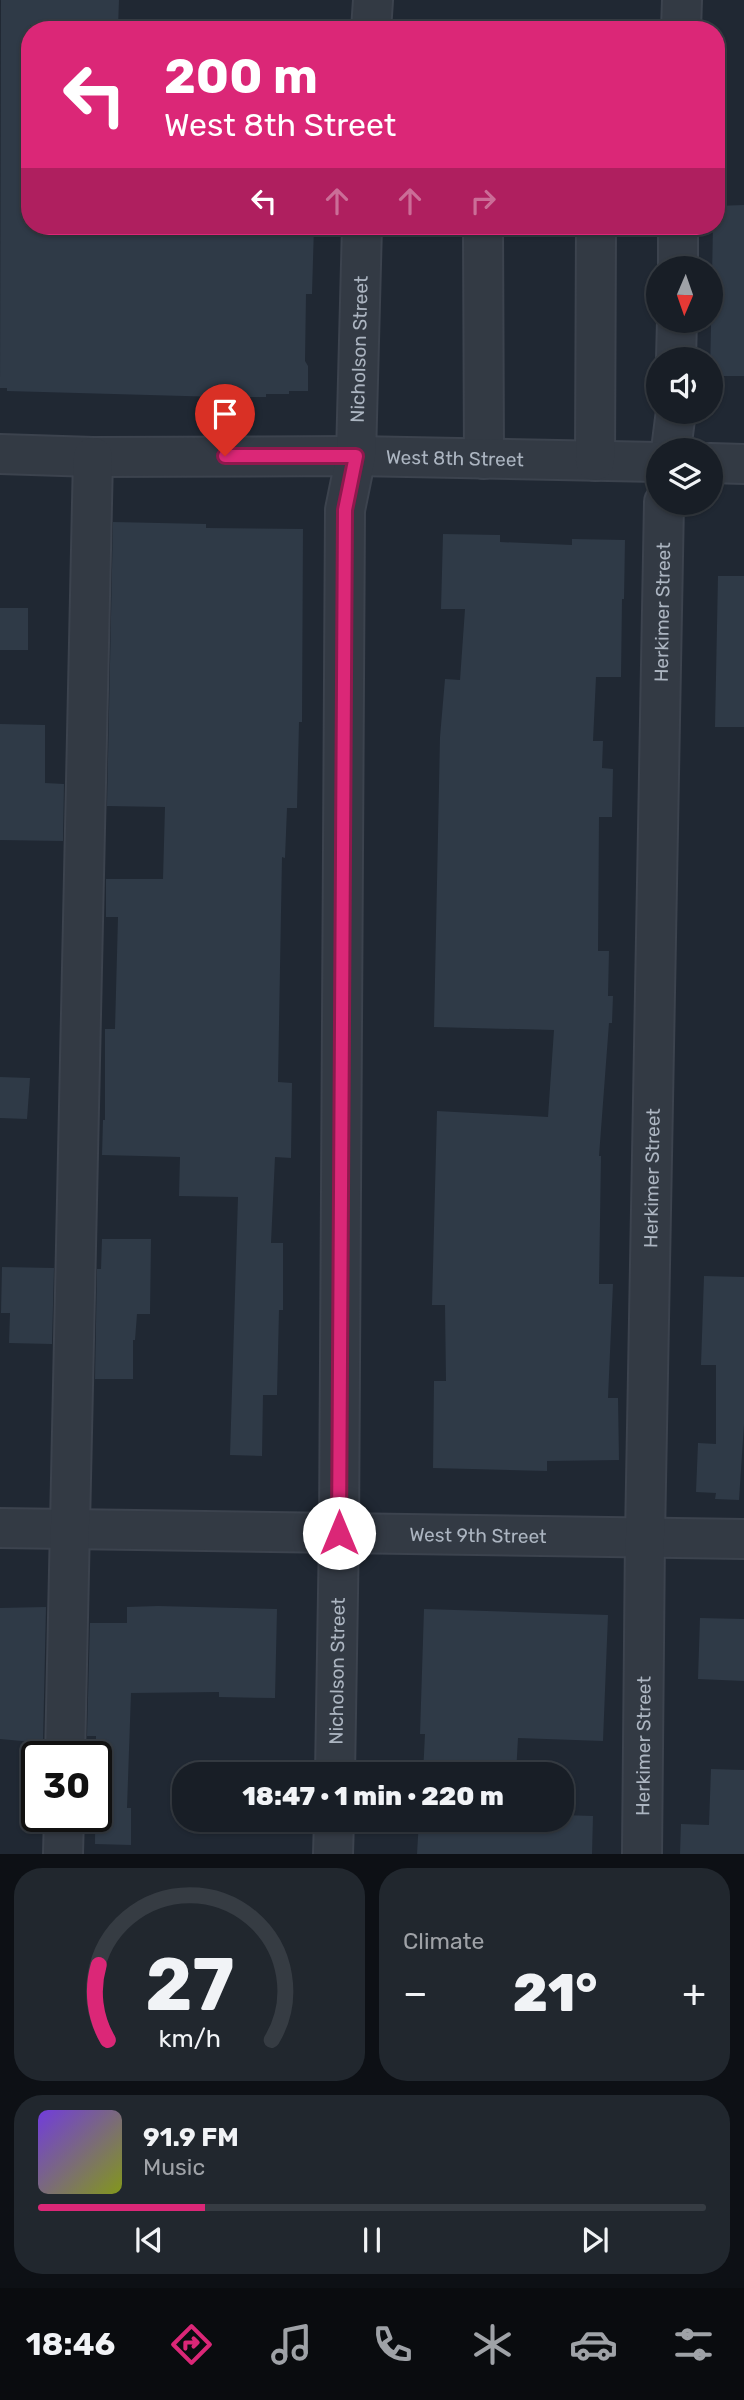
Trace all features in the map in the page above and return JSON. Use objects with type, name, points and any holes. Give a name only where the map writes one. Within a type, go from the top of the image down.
[{"type":"street","points":[[372,21],[373,0]]},
{"type":"street","points":[[681,21],[682,0]]},
{"type":"street","name":"Nicholson Street","points":[[335,1762],[345,510],[356,456],[362,235]]},
{"type":"street","points":[[483,235],[484,459]]},
{"type":"street","points":[[595,461],[596,235]]},
{"type":"street","points":[[678,235],[678,256]]},
{"type":"street","name":"West 8th Street","points":[[0,454],[93,457],[356,456],[646,462]]},
{"type":"street","points":[[65,1741],[93,457]]},
{"type":"street","points":[[723,463],[744,464]]},
{"type":"street","name":"Herkimer Street","points":[[642,1854],[645,1537],[664,515]]},
{"type":"street","name":"West 9th Street","points":[[0,1528],[744,1539]]},
{"type":"street","points":[[63,1854],[64,1832]]},
{"type":"street","points":[[334,1832],[334,1854]]},
{"type":"building","points":[[1,0],[30,0],[30,21],[21,21],[21,235],[314,235],[312,294],[306,294],[305,361],[308,366],[308,391],[266,394],[266,397],[220,397],[7,391],[7,388],[0,388]]},
{"type":"building","points":[[30,0],[119,0],[118,21],[30,21]]},
{"type":"building","points":[[744,205],[744,376],[723,376],[723,347],[711,347],[711,333],[723,333],[723,256],[712,256],[713,235],[725,235],[725,206]]},
{"type":"building","points":[[113,522],[206,524],[206,528],[303,529],[302,722],[299,722],[297,808],[287,808],[285,858],[282,857],[278,1082],[292,1083],[291,1158],[275,1157],[271,1243],[283,1243],[283,1310],[279,1310],[277,1395],[263,1395],[262,1456],[230,1455],[238,1197],[179,1196],[180,1157],[102,1155],[105,1120],[105,1029],[115,1029],[118,917],[106,917],[106,879],[163,879],[165,807],[107,806]]},
{"type":"building","points":[[443,534],[500,535],[500,542],[572,545],[572,539],[625,540],[621,677],[596,677],[593,741],[603,741],[602,768],[613,769],[612,817],[599,817],[598,951],[609,951],[608,996],[613,996],[599,1156],[599,1284],[613,1284],[608,1398],[618,1398],[619,1460],[547,1461],[547,1471],[433,1468],[434,1381],[446,1381],[445,1305],[432,1305],[437,1111],[548,1117],[554,1030],[434,1027],[440,737],[445,679],[460,680],[465,609],[441,609]]},
{"type":"building","points":[[718,576],[744,576],[744,727],[715,727]]},
{"type":"building","points":[[0,608],[28,608],[28,650],[0,650]]},
{"type":"building","points":[[0,724],[45,725],[45,783],[64,784],[63,841],[0,840]]},
{"type":"building","points":[[0,1077],[30,1078],[27,1119],[0,1118]]},
{"type":"building","points":[[102,1239],[151,1239],[150,1314],[137,1314],[133,1340],[133,1379],[95,1379],[97,1269],[101,1269]]},
{"type":"building","points":[[2,1267],[54,1268],[52,1344],[9,1343],[10,1313],[1,1313]]},
{"type":"building","points":[[704,1276],[744,1277],[744,1424],[739,1500],[715,1499],[716,1493],[696,1492],[698,1443],[716,1444],[716,1365],[701,1365]]},
{"type":"building","points":[[46,1607],[43,1741],[0,1739],[0,1608]]},
{"type":"building","points":[[127,1607],[277,1609],[275,1698],[219,1697],[219,1692],[131,1693],[127,1808],[131,1808],[131,1845],[95,1844],[95,1832],[112,1832],[112,1741],[96,1741],[96,1736],[87,1736],[90,1623],[127,1623]]},
{"type":"building","points":[[424,1609],[608,1615],[603,1741],[518,1738],[517,1762],[424,1762],[425,1734],[420,1734]]},
{"type":"building","points":[[700,1618],[744,1619],[744,1681],[698,1679]]},
{"type":"building","points":[[711,1769],[744,1770],[744,1854],[680,1854],[681,1824],[709,1825]]},
{"type":"building","points":[[574,1815],[593,1816],[592,1854],[417,1854],[418,1832],[574,1832]]},
{"type":"route","points":[[225,456],[356,456],[345,510],[339,1533]]}]
